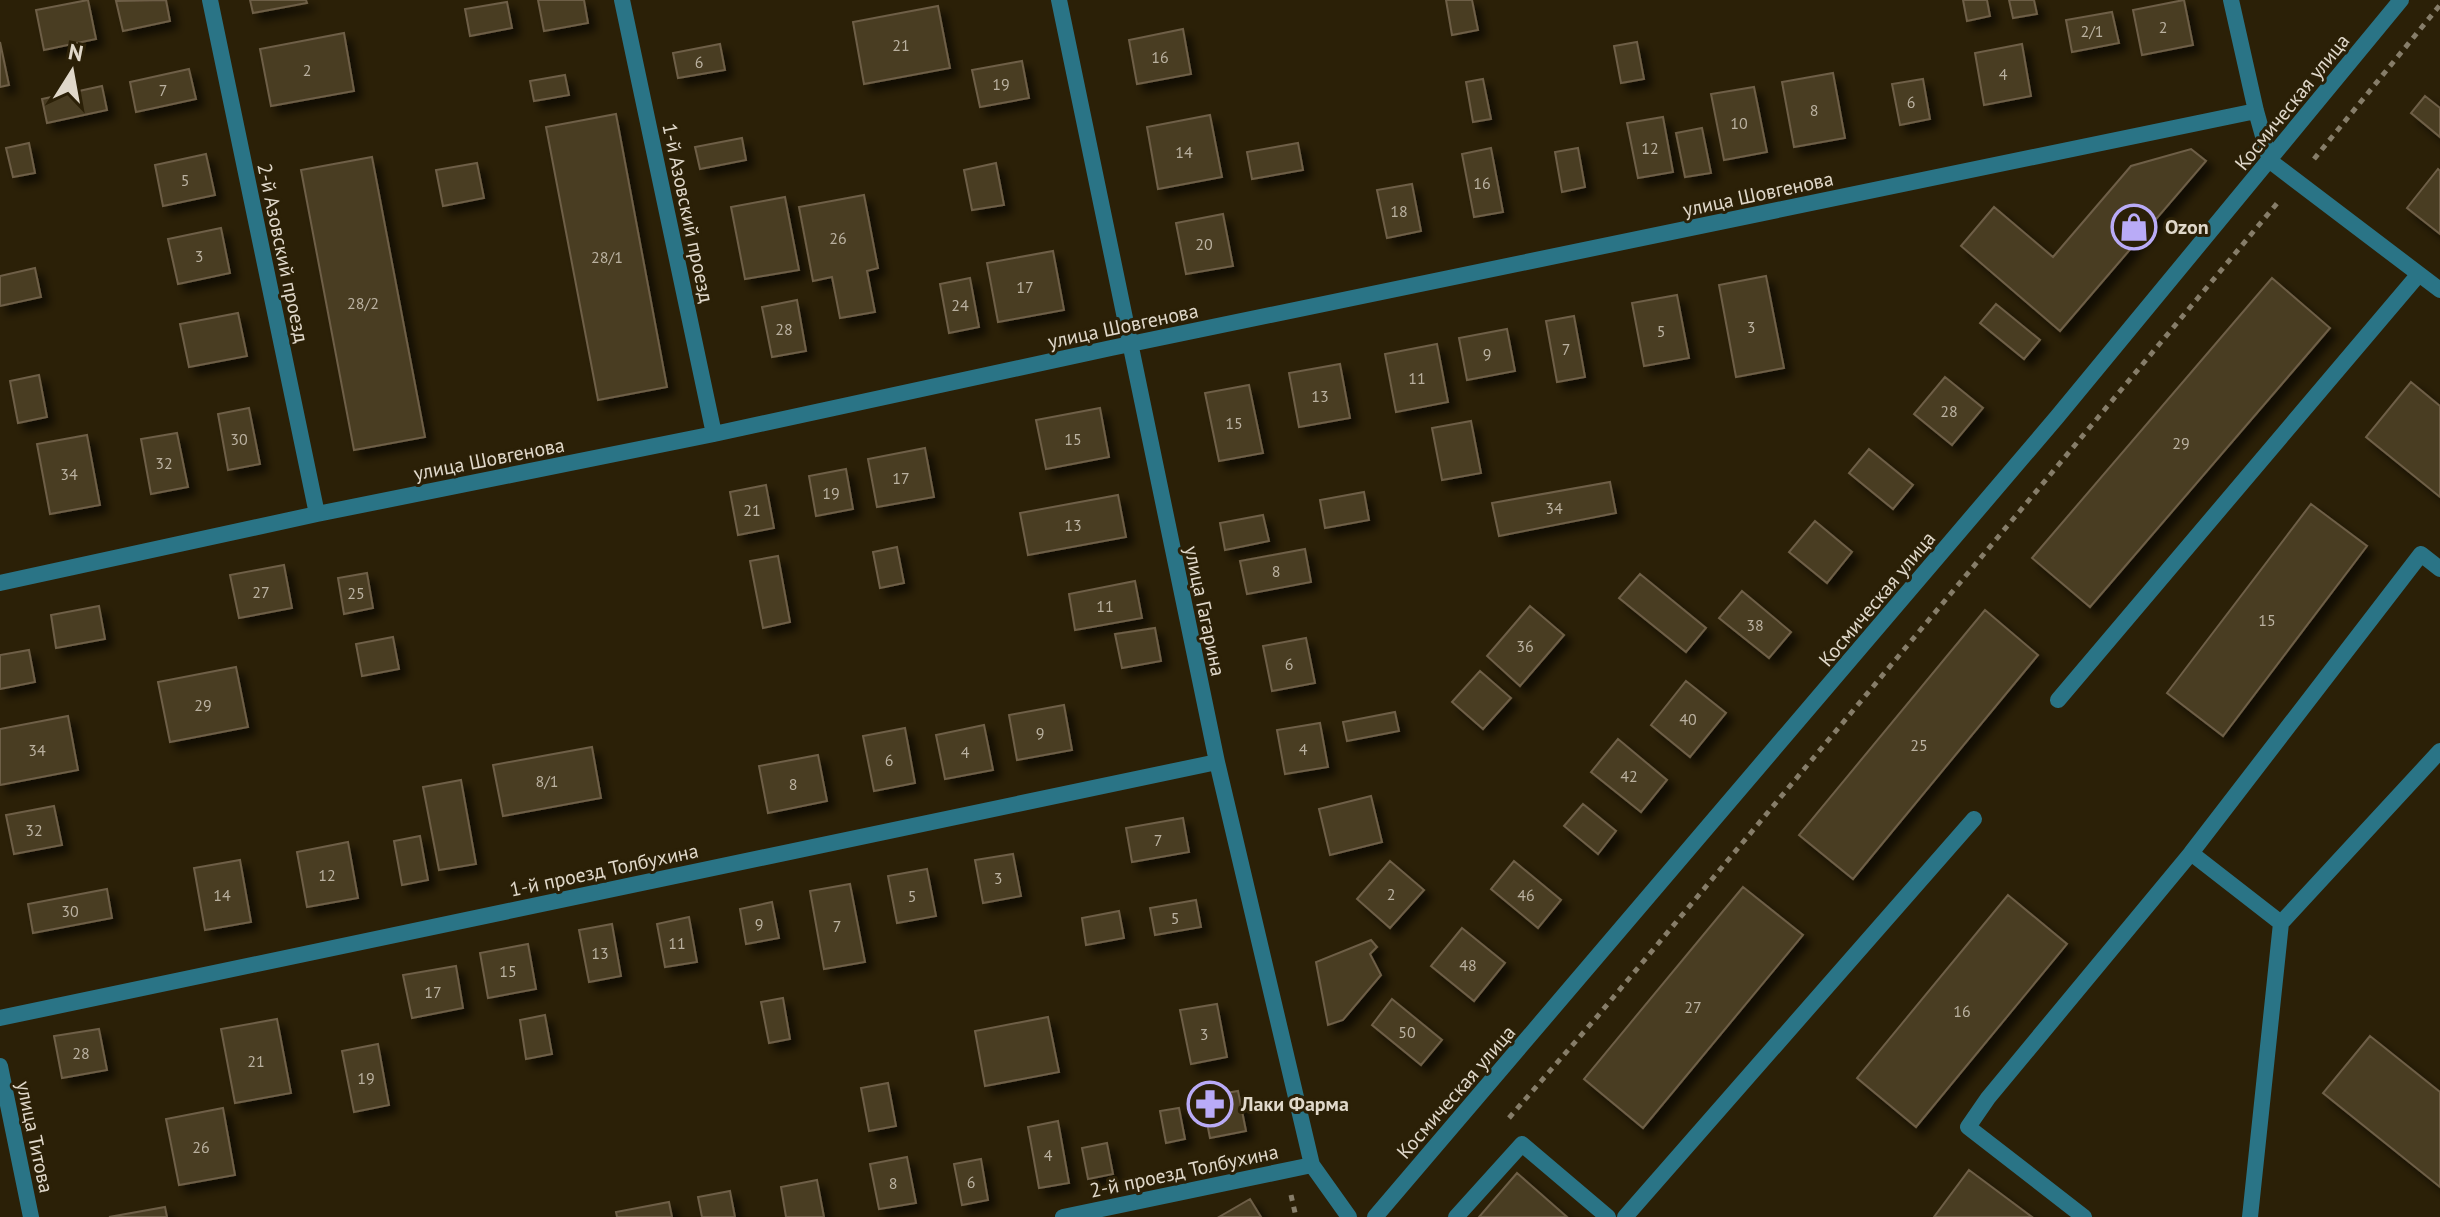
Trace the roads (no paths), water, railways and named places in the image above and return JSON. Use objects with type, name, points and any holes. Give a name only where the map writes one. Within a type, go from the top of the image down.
[{"type":"street","name":"2-й Азовский проезд","points":[[210,0],[317,514]]},
{"type":"street","name":"1-й Азовский проезд","points":[[622,0],[714,434]]},
{"type":"street","name":"улица Гагарина","points":[[1059,0],[1217,762],[1312,1165],[1349,1217]]},
{"type":"street","points":[[2231,0],[2270,161],[2440,290]]},
{"type":"street","name":"Космическая улица","points":[[1375,1217],[1852,660],[2401,0]]},
{"type":"street","name":"улица Шовгенова","points":[[0,583],[317,514],[714,434],[2256,111]]},
{"type":"street","points":[[2058,700],[2419,274]]},
{"type":"street","points":[[2084,1217],[1968,1127],[1988,1098],[2191,853],[2421,554],[2440,569]]},
{"type":"street","points":[[2250,1217],[2281,923],[2440,751]]},
{"type":"street","name":"1-й проезд Толбухина","points":[[0,1018],[1217,762]]},
{"type":"street","points":[[1625,1217],[1974,819]]},
{"type":"street","points":[[2191,853],[2281,923]]},
{"type":"street","name":"улица Титова","points":[[0,1066],[31,1217]]},
{"type":"street","points":[[1456,1217],[1522,1144],[1608,1217]]},
{"type":"street","name":"2-й проезд Толбухина","points":[[1063,1217],[1312,1165]]},
{"type":"place","name":"Ozon","points":[[2134,227]]},
{"type":"place","name":"Лаки Фарма","points":[[1210,1104]]}]
